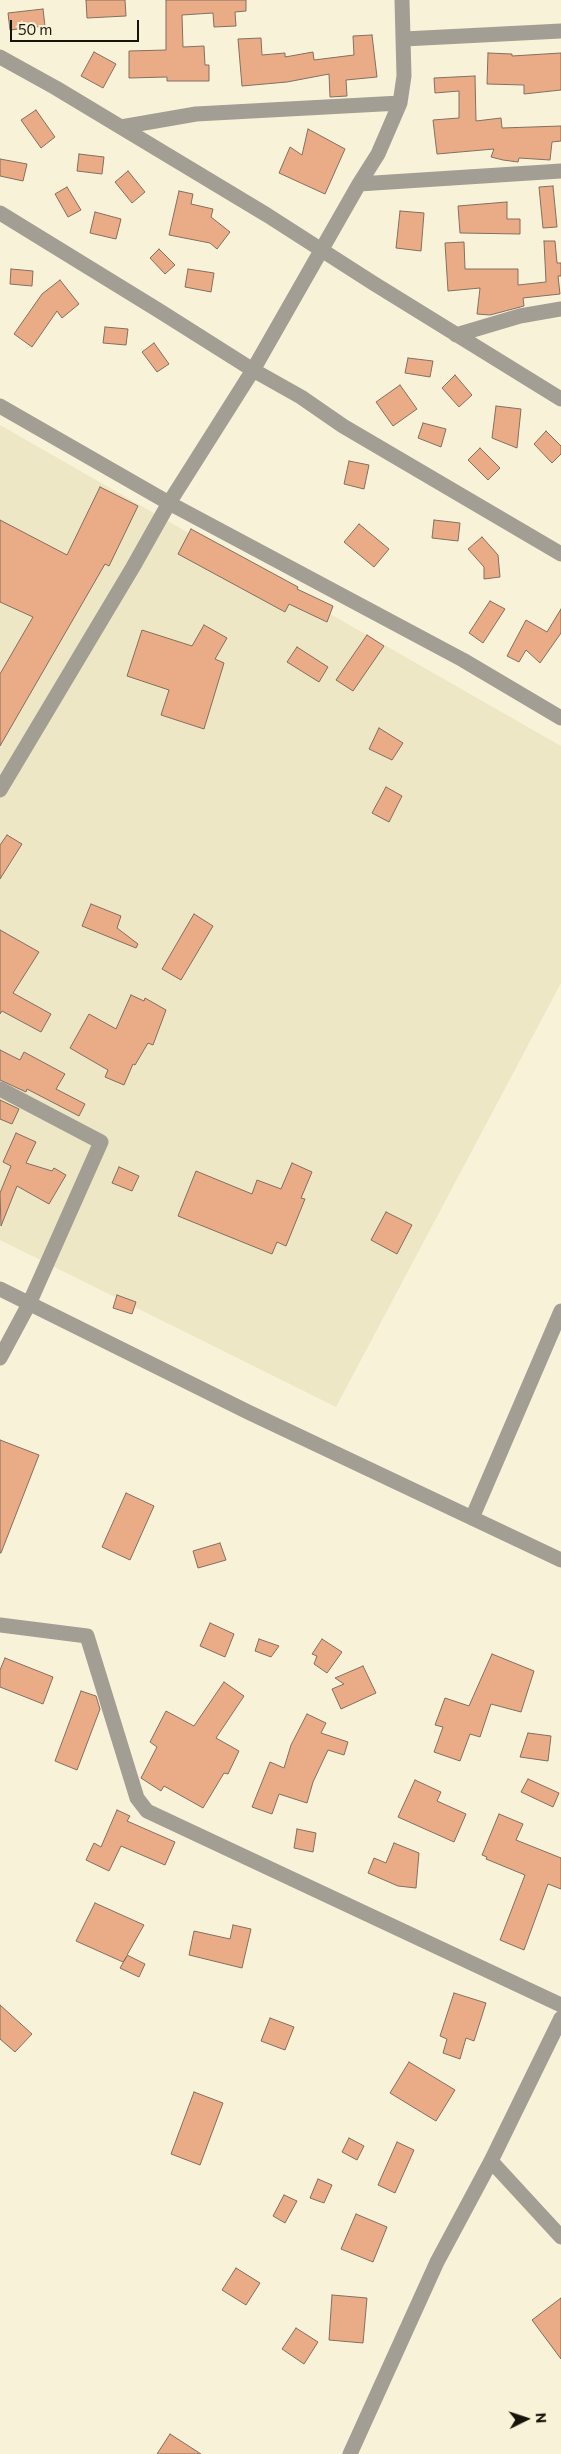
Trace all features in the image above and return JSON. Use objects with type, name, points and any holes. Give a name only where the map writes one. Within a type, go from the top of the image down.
[{"type":"street","points":[[0,790],[169,503],[253,370],[321,249],[378,154],[400,103],[404,76],[402,0]]},
{"type":"street","points":[[404,39],[561,31]]},
{"type":"street","points":[[0,56],[121,127],[321,249],[456,336],[561,399]]},
{"type":"street","points":[[121,127],[196,114],[400,103]]},
{"type":"street","points":[[359,184],[561,171]]},
{"type":"street","points":[[0,213],[253,370],[561,554]]},
{"type":"street","points":[[456,336],[520,316],[561,309]]},
{"type":"street","points":[[0,406],[169,503],[463,660],[561,718]]},
{"type":"street","points":[[0,1089],[101,1142],[29,1304],[0,1358]]},
{"type":"street","points":[[0,1289],[248,1412],[561,1560]]},
{"type":"street","points":[[472,1518],[561,1311]]},
{"type":"street","points":[[0,1625],[87,1636],[137,1798],[147,1811],[561,2005]]},
{"type":"street","points":[[350,2454],[437,2262],[491,2160],[561,2018]]},
{"type":"street","points":[[491,2160],[561,2238]]},
{"type":"shaded area","points":[[0,425],[561,746],[561,983],[336,1407],[0,1240]]},
{"type":"building","points":[[86,0],[125,0],[126,16],[87,18]]},
{"type":"building","points":[[166,0],[246,0],[246,11],[235,12],[236,26],[214,27],[213,13],[182,15],[183,47],[204,46],[205,65],[209,65],[209,81],[167,81],[167,77],[129,78],[129,51],[166,50]]},
{"type":"building","points":[[43,9],[45,26],[10,30],[8,13]]},
{"type":"building","points":[[372,35],[377,77],[346,80],[347,96],[330,97],[329,74],[287,82],[242,86],[238,39],[261,38],[262,55],[285,53],[285,57],[313,52],[314,60],[354,55],[353,36]]},
{"type":"building","points":[[94,52],[116,64],[103,88],[81,76]]},
{"type":"building","points":[[488,53],[512,54],[512,56],[561,53],[561,90],[524,94],[524,85],[487,84]]},
{"type":"building","points":[[475,76],[476,121],[501,118],[502,128],[561,126],[561,141],[552,142],[550,160],[519,158],[518,162],[503,160],[491,157],[494,149],[437,154],[433,120],[459,118],[459,91],[435,93],[434,78]]},
{"type":"building","points":[[36,110],[55,137],[41,148],[21,120]]},
{"type":"building","points":[[308,129],[345,149],[325,194],[279,173],[290,147],[302,155]]},
{"type":"building","points":[[79,154],[104,157],[102,174],[77,171]]},
{"type":"building","points":[[0,159],[27,164],[23,181],[0,176]]},
{"type":"building","points":[[128,171],[145,192],[132,203],[115,182]]},
{"type":"building","points":[[553,186],[557,227],[543,228],[539,187]]},
{"type":"building","points":[[67,187],[81,210],[68,217],[55,194]]},
{"type":"building","points":[[179,191],[193,194],[191,204],[213,209],[211,217],[230,232],[217,249],[210,243],[169,235]]},
{"type":"building","points":[[507,202],[507,219],[520,219],[520,234],[460,233],[458,206]]},
{"type":"building","points":[[400,211],[424,213],[421,251],[396,248]]},
{"type":"building","points":[[95,212],[121,219],[116,239],[90,233]]},
{"type":"building","points":[[544,241],[555,241],[557,263],[561,263],[561,276],[558,276],[560,294],[523,298],[524,306],[490,315],[477,314],[480,288],[448,291],[445,243],[464,242],[465,269],[518,269],[518,285],[546,282]]},
{"type":"building","points":[[159,249],[175,265],[165,274],[150,258]]},
{"type":"building","points":[[11,269],[33,271],[32,286],[10,284]]},
{"type":"building","points":[[188,269],[214,273],[211,292],[185,287]]},
{"type":"building","points":[[60,280],[79,304],[62,318],[57,311],[32,347],[14,334],[42,294]]},
{"type":"building","points":[[105,327],[128,329],[126,345],[103,343]]},
{"type":"building","points":[[154,343],[169,364],[157,372],[142,352]]},
{"type":"building","points":[[408,358],[433,361],[430,377],[405,373]]},
{"type":"building","points":[[455,375],[472,395],[459,407],[442,388]]},
{"type":"building","points":[[400,385],[417,409],[393,426],[376,402]]},
{"type":"building","points":[[496,406],[521,409],[517,448],[492,438]]},
{"type":"building","points":[[423,423],[446,429],[441,447],[418,438]]},
{"type":"building","points":[[546,431],[561,446],[561,454],[552,463],[534,444]]},
{"type":"building","points":[[480,448],[500,468],[488,480],[468,460]]},
{"type":"building","points":[[349,461],[369,465],[364,489],[344,484]]},
{"type":"building","points":[[100,487],[138,506],[109,566],[105,564],[0,746],[0,674],[33,617],[0,602],[0,520],[67,555]]},
{"type":"building","points":[[434,520],[460,523],[458,541],[432,538]]},
{"type":"building","points":[[359,524],[389,549],[374,567],[344,542]]},
{"type":"building","points":[[191,529],[298,587],[297,589],[333,606],[327,622],[289,604],[285,612],[178,554]]},
{"type":"building","points":[[482,537],[498,555],[500,577],[484,579],[484,567],[468,549]]},
{"type":"building","points":[[490,601],[505,609],[483,643],[469,633]]},
{"type":"building","points":[[561,609],[561,633],[540,663],[526,650],[519,662],[507,656],[526,620],[547,632]]},
{"type":"building","points":[[204,625],[227,638],[215,659],[224,663],[204,729],[161,715],[169,690],[127,676],[142,630],[192,646]]},
{"type":"building","points":[[367,635],[384,646],[353,691],[336,680]]},
{"type":"building","points":[[297,647],[328,667],[319,682],[287,662]]},
{"type":"building","points":[[379,728],[403,743],[392,760],[369,749]]},
{"type":"building","points":[[386,787],[402,796],[389,822],[372,813]]},
{"type":"building","points":[[7,835],[22,844],[0,879],[0,845]]},
{"type":"building","points":[[91,904],[121,916],[117,928],[138,944],[136,948],[82,926]]},
{"type":"building","points":[[194,914],[213,926],[181,980],[162,969]]},
{"type":"building","points":[[0,930],[39,952],[13,993],[51,1014],[41,1032],[2,1011],[0,1014]]},
{"type":"building","points":[[131,995],[144,1001],[145,998],[166,1010],[153,1045],[148,1043],[135,1065],[133,1064],[124,1085],[105,1077],[108,1070],[70,1048],[89,1014],[116,1029]]},
{"type":"building","points":[[0,1050],[20,1060],[24,1052],[65,1074],[56,1089],[85,1104],[79,1116],[27,1089],[26,1092],[0,1080]]},
{"type":"building","points":[[0,1100],[19,1109],[12,1124],[0,1119]]},
{"type":"building","points":[[16,1133],[36,1142],[26,1163],[52,1171],[54,1168],[66,1175],[49,1204],[17,1186],[1,1226],[0,1193],[11,1166],[3,1162]]},
{"type":"building","points":[[292,1163],[312,1172],[301,1198],[305,1199],[286,1246],[277,1242],[272,1254],[178,1216],[196,1171],[252,1194],[257,1180],[281,1189]]},
{"type":"building","points":[[119,1167],[139,1176],[132,1191],[112,1183]]},
{"type":"building","points":[[386,1212],[412,1225],[397,1254],[371,1240]]},
{"type":"building","points":[[117,1295],[136,1302],[132,1314],[113,1308]]},
{"type":"building","points":[[0,1440],[39,1455],[1,1553],[0,1553]]},
{"type":"building","points":[[126,1493],[154,1506],[130,1560],[102,1547]]},
{"type":"building","points":[[220,1543],[226,1560],[198,1568],[193,1551]]},
{"type":"building","points":[[210,1623],[234,1634],[225,1657],[200,1646]]},
{"type":"building","points":[[259,1639],[279,1646],[271,1657],[255,1651]]},
{"type":"building","points":[[322,1639],[342,1652],[327,1673],[314,1664],[317,1656],[312,1654]]},
{"type":"building","points":[[492,1654],[534,1671],[521,1712],[491,1704],[480,1737],[470,1734],[460,1761],[434,1752],[443,1727],[435,1725],[445,1698],[469,1706]]},
{"type":"building","points":[[5,1658],[53,1677],[43,1704],[0,1687],[0,1670]]},
{"type":"building","points":[[363,1666],[376,1693],[341,1709],[332,1689],[344,1684],[335,1678]]},
{"type":"building","points":[[224,1682],[244,1696],[216,1738],[239,1751],[228,1774],[224,1773],[203,1808],[164,1786],[161,1791],[141,1778],[157,1747],[150,1742],[166,1711],[194,1726]]},
{"type":"building","points":[[81,1691],[96,1696],[100,1709],[77,1770],[55,1761]]},
{"type":"building","points":[[307,1714],[326,1723],[321,1733],[348,1742],[344,1755],[328,1750],[313,1782],[307,1803],[279,1794],[272,1814],[252,1807],[270,1762],[284,1768],[291,1745]]},
{"type":"building","points":[[528,1733],[551,1736],[548,1761],[520,1757]]},
{"type":"building","points":[[528,1779],[559,1793],[553,1807],[521,1792]]},
{"type":"building","points":[[415,1780],[441,1792],[437,1801],[466,1814],[454,1842],[398,1817]]},
{"type":"building","points":[[117,1810],[130,1816],[127,1821],[175,1842],[165,1865],[121,1846],[109,1871],[86,1860],[94,1843],[101,1847]]},
{"type":"building","points":[[499,1814],[523,1824],[516,1840],[561,1858],[561,1889],[548,1884],[524,1950],[500,1940],[525,1875],[486,1859],[487,1857],[482,1855]]},
{"type":"building","points":[[297,1829],[316,1833],[313,1852],[294,1848]]},
{"type":"building","points":[[394,1843],[419,1853],[416,1888],[398,1886],[368,1873],[374,1858],[386,1863]]},
{"type":"building","points":[[95,1903],[144,1925],[127,1955],[145,1964],[139,1977],[120,1968],[127,1956],[123,1962],[76,1941]]},
{"type":"building","points":[[233,1925],[251,1929],[242,1968],[189,1955],[194,1931],[230,1939]]},
{"type":"building","points":[[454,1993],[486,2003],[474,2041],[466,2038],[460,2059],[443,2053],[447,2039],[440,2036]]},
{"type":"building","points":[[0,2005],[32,2034],[15,2052],[0,2039]]},
{"type":"building","points":[[270,2018],[294,2027],[285,2050],[261,2041]]},
{"type":"building","points":[[409,2062],[455,2090],[436,2121],[390,2093]]},
{"type":"building","points":[[194,2092],[223,2103],[200,2165],[171,2154]]},
{"type":"building","points":[[349,2138],[364,2146],[357,2160],[342,2152]]},
{"type":"building","points":[[397,2142],[414,2150],[395,2193],[378,2185]]},
{"type":"building","points":[[318,2179],[332,2185],[324,2203],[310,2198]]},
{"type":"building","points":[[284,2195],[297,2201],[285,2223],[273,2216]]},
{"type":"building","points":[[356,2214],[387,2227],[373,2262],[341,2249]]},
{"type":"building","points":[[236,2268],[260,2283],[246,2305],[222,2290]]},
{"type":"building","points":[[332,2295],[367,2298],[363,2343],[329,2340]]},
{"type":"building","points":[[561,2298],[561,2359],[532,2320]]},
{"type":"building","points":[[296,2328],[318,2342],[304,2364],[282,2349]]},
{"type":"building","points":[[170,2434],[201,2454],[157,2454]]}]
